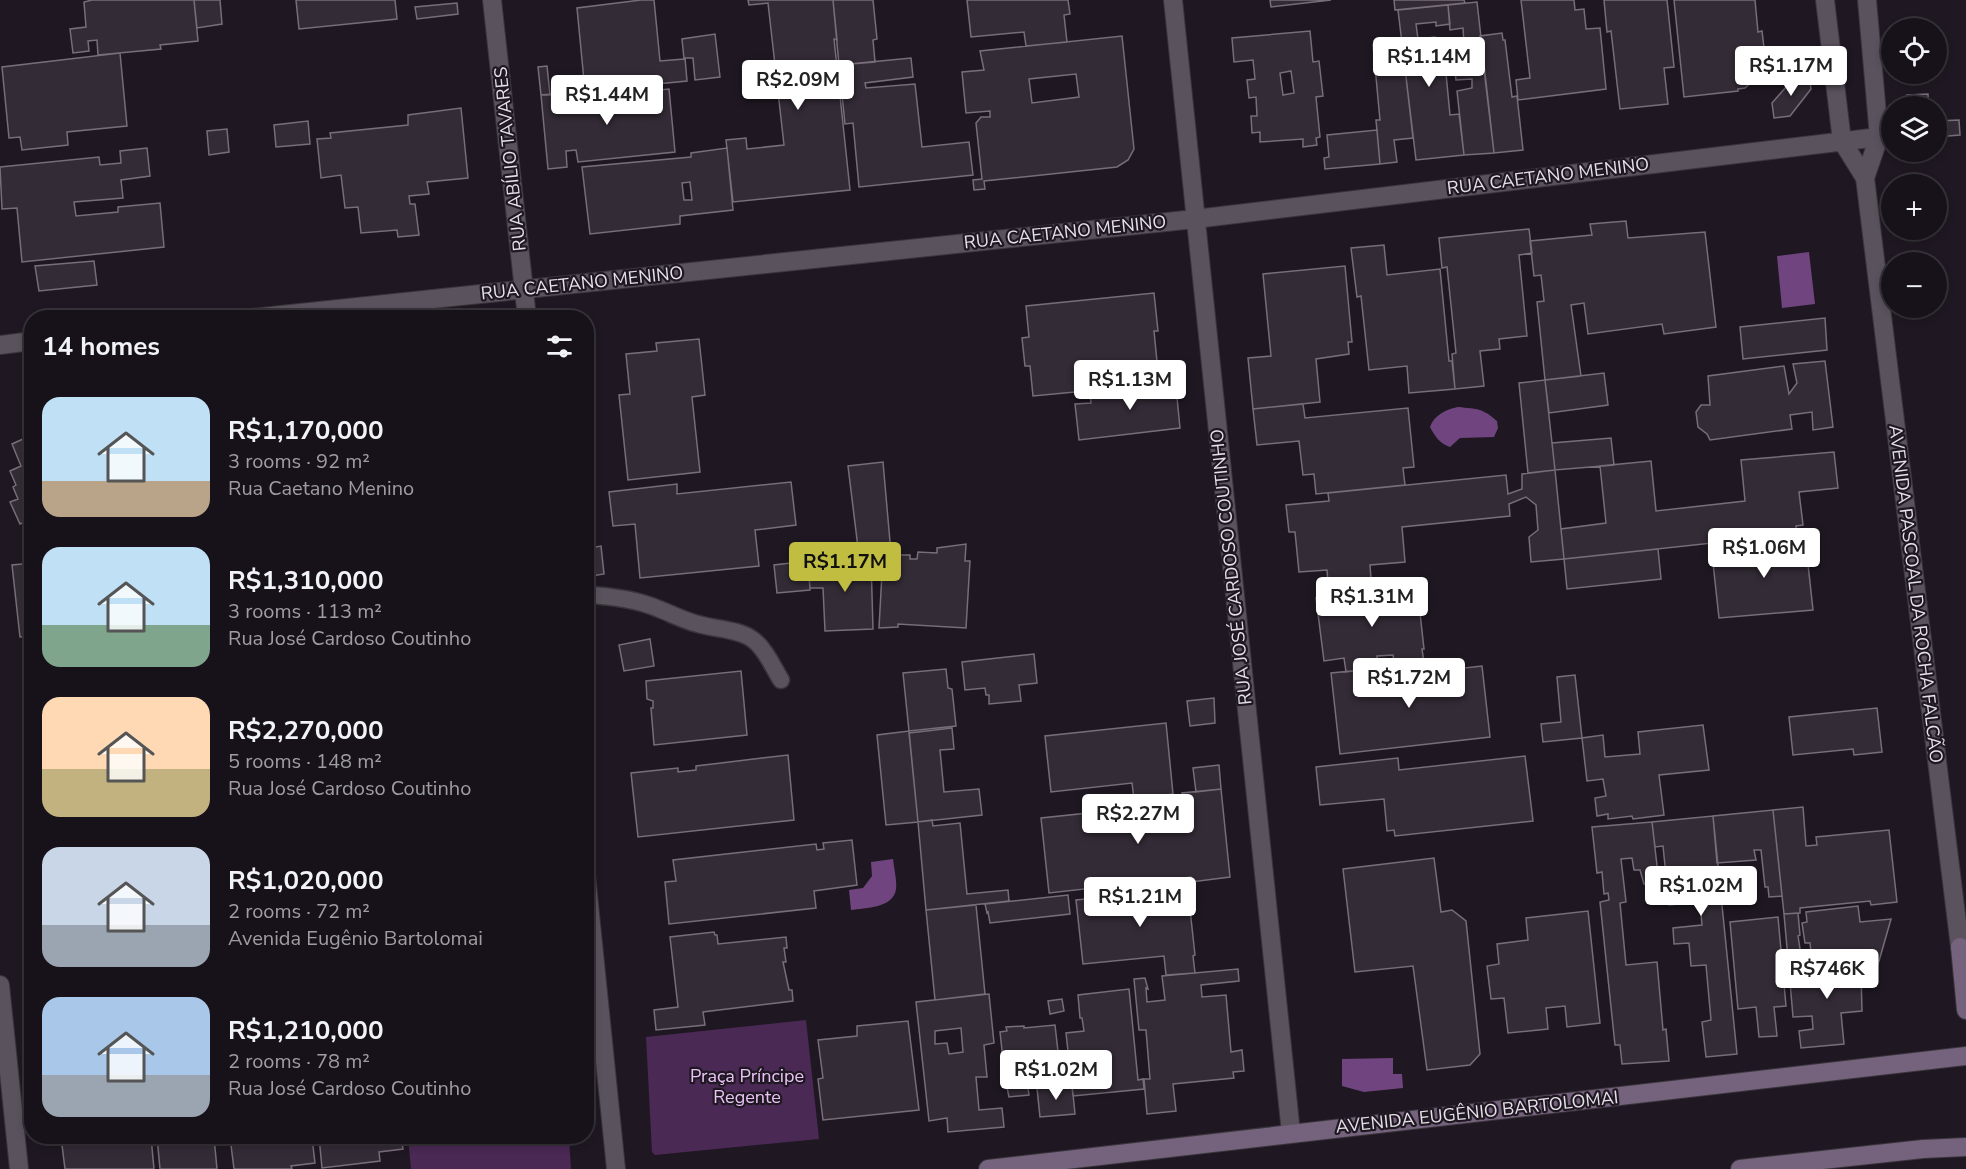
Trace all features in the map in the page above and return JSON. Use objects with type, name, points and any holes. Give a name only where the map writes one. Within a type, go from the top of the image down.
[{"type":"street","name":"RUA ABÍLIO TAVARES","points":[[492,0],[526,310]]},
{"type":"street","name":"RUA JOSÉ CARDOSO COUTINHO","points":[[1173,0],[1194,219],[1292,1133]]},
{"type":"street","name":"AVENIDA PASCOAL DA ROCHA FALCÃO","points":[[1825,0],[1842,141],[1864,178],[1963,947],[1966,1010]]},
{"type":"street","name":"AVENIDA PASCOAL DA ROCHA FALCÃO","points":[[1864,178],[1879,137],[1867,0]]},
{"type":"street","name":"RUA CAETANO MENINO","points":[[326,310],[1194,219],[1879,137]]},
{"type":"street","points":[[0,345],[24,342]]},
{"type":"street","points":[[594,953],[616,1169]]},
{"type":"street","points":[[0,985],[19,1169]]},
{"type":"street","name":"AVENIDA EUGÊNIO BARTOLOMAI","points":[[988,1169],[1966,1056]]},
{"type":"street","points":[[1740,1169],[1923,1149],[1966,1147]]},
{"type":"lane","points":[[594,595],[629,599],[658,608],[687,621],[744,635],[752,639],[767,655],[782,680]]},
{"type":"green space","name":"Praça Príncipe Regente","points":[[806,1020],[819,1139],[655,1155],[652,1152],[646,1037]]},
{"type":"green space","points":[[409,1144],[569,1144],[571,1169],[411,1169]]},
{"type":"shaded area","points":[[1809,252],[1815,304],[1782,308],[1777,256]]},
{"type":"shaded area","points":[[1458,407],[1479,410],[1497,421],[1498,428],[1494,437],[1460,438],[1450,447],[1440,441],[1430,427],[1432,423],[1441,413]]},
{"type":"shaded area","points":[[893,859],[896,889],[890,900],[878,906],[851,910],[849,890],[863,888],[872,876],[871,862]]},
{"type":"shaded area","points":[[1393,1058],[1393,1074],[1402,1074],[1403,1088],[1364,1092],[1342,1086],[1342,1059]]},
{"type":"building","points":[[92,0],[194,0],[198,41],[160,45],[161,49],[98,55],[97,40],[88,41],[89,51],[73,53],[70,29],[86,27],[84,2]]},
{"type":"building","points":[[194,0],[220,0],[222,24],[197,28]]},
{"type":"building","points":[[296,0],[395,0],[397,19],[299,29]]},
{"type":"building","points":[[654,0],[660,61],[684,59],[682,39],[715,34],[720,77],[695,80],[693,58],[685,58],[687,81],[585,91],[577,8]]},
{"type":"building","points":[[748,0],[833,0],[837,40],[834,39],[850,190],[733,202],[726,140],[746,138],[747,149],[784,145],[768,3],[749,5]]},
{"type":"building","points":[[833,0],[873,0],[877,39],[873,40],[875,62],[839,65]]},
{"type":"building","points":[[967,0],[1068,0],[1070,14],[1064,15],[1067,42],[1026,46],[1024,32],[971,37]]},
{"type":"building","points":[[1270,0],[1331,0],[1271,7]]},
{"type":"building","points":[[1394,0],[1464,0],[1465,3],[1395,10]]},
{"type":"building","points":[[1521,0],[1574,0],[1575,10],[1584,9],[1586,29],[1600,28],[1606,89],[1518,100],[1516,80],[1530,78]]},
{"type":"building","points":[[1604,0],[1667,0],[1674,67],[1664,68],[1668,104],[1620,109],[1611,31],[1607,32]]},
{"type":"building","points":[[1674,0],[1755,0],[1758,32],[1762,31],[1766,65],[1756,67],[1757,77],[1738,91],[1684,97]]},
{"type":"building","points":[[1477,2],[1494,153],[1464,155],[1457,91],[1472,88],[1472,79],[1456,80],[1452,45],[1464,43],[1463,28],[1450,30],[1448,5]]},
{"type":"building","points":[[457,3],[458,14],[417,19],[415,7]]},
{"type":"building","points":[[1448,5],[1450,24],[1436,26],[1436,22],[1416,24],[1418,39],[1435,37],[1438,64],[1445,63],[1450,115],[1459,114],[1464,155],[1416,160],[1398,10]]},
{"type":"building","points":[[1310,31],[1313,62],[1319,61],[1323,96],[1316,97],[1320,137],[1316,138],[1317,145],[1303,147],[1303,139],[1260,142],[1260,132],[1252,133],[1251,116],[1257,116],[1256,97],[1249,98],[1247,80],[1255,79],[1253,60],[1234,62],[1232,38]],"holes":[[[1291,71],[1294,93],[1283,95],[1280,73]]]},
{"type":"building","points":[[1502,33],[1503,40],[1505,40],[1512,97],[1517,96],[1523,150],[1494,153],[1480,36]]},
{"type":"building","points":[[1122,36],[1134,149],[1128,160],[1117,167],[984,181],[985,189],[974,190],[973,180],[982,179],[976,123],[981,117],[990,117],[990,111],[966,113],[962,72],[984,70],[980,51]],"holes":[[[1076,74],[1079,97],[1032,103],[1029,79]]]},
{"type":"building","points":[[1402,42],[1413,138],[1394,140],[1397,162],[1380,164],[1376,120],[1380,120],[1373,45]]},
{"type":"building","points":[[120,53],[127,126],[67,132],[68,145],[22,150],[20,137],[9,138],[2,67]]},
{"type":"building","points":[[911,58],[913,77],[865,83],[866,88],[915,84],[922,147],[969,142],[973,175],[859,187],[853,123],[845,124],[839,65]]},
{"type":"building","points":[[547,66],[550,95],[541,95],[538,67]]},
{"type":"building","points":[[1809,75],[1811,89],[1790,116],[1774,118],[1772,103],[1795,77]]},
{"type":"building","points":[[669,89],[675,152],[578,162],[576,150],[566,151],[567,167],[548,169],[541,95],[576,92],[577,98]]},
{"type":"building","points":[[1928,94],[1928,96],[1907,96]]},
{"type":"building","points":[[461,108],[468,178],[427,182],[429,194],[409,196],[410,204],[415,204],[419,235],[398,237],[397,230],[361,233],[358,207],[345,208],[341,175],[321,178],[317,139],[331,138],[330,133],[408,125],[408,115]]},
{"type":"building","points":[[1959,120],[1960,135],[1947,136],[1947,121]]},
{"type":"building","points":[[308,121],[310,144],[276,147],[274,125]]},
{"type":"building","points":[[227,129],[229,152],[209,155],[207,131]]},
{"type":"building","points":[[1377,130],[1380,164],[1325,169],[1324,158],[1329,157],[1327,135]]},
{"type":"building","points":[[147,148],[150,176],[121,180],[123,198],[74,202],[76,216],[118,212],[118,207],[160,203],[164,247],[22,262],[17,208],[2,209],[0,167],[99,157],[100,165],[121,163],[120,151]]},
{"type":"building","points":[[727,148],[733,210],[680,216],[680,224],[590,234],[582,167],[691,157],[691,153]],"holes":[[[690,182],[692,200],[684,200],[682,183]]]},
{"type":"building","points":[[1626,221],[1628,238],[1705,232],[1716,327],[1664,334],[1662,324],[1588,334],[1584,303],[1571,305],[1581,376],[1545,380],[1537,302],[1544,301],[1541,275],[1534,276],[1530,241],[1592,235],[1590,224]]},
{"type":"building","points":[[1529,229],[1532,253],[1519,255],[1527,336],[1499,339],[1500,349],[1480,351],[1484,386],[1455,389],[1452,354],[1456,353],[1447,267],[1442,268],[1439,238]]},
{"type":"building","points":[[1384,245],[1387,275],[1440,269],[1449,361],[1452,361],[1455,389],[1409,393],[1407,366],[1369,370],[1361,296],[1357,297],[1351,248]]},
{"type":"building","points":[[94,261],[97,285],[39,291],[35,266]]},
{"type":"building","points":[[1345,266],[1352,342],[1348,342],[1349,354],[1316,359],[1320,402],[1253,409],[1248,358],[1271,356],[1263,274]]},
{"type":"building","points":[[1154,293],[1158,331],[1154,331],[1159,382],[1033,396],[1030,366],[1025,366],[1022,338],[1029,337],[1026,306]]},
{"type":"building","points":[[1825,318],[1827,350],[1743,359],[1740,327]]},
{"type":"building","points":[[699,339],[705,395],[692,397],[700,472],[628,480],[619,395],[630,394],[626,354],[657,351],[656,343]]},
{"type":"building","points":[[1825,361],[1833,427],[1813,430],[1812,412],[1790,415],[1792,429],[1710,440],[1707,434],[1698,427],[1696,412],[1701,405],[1710,405],[1708,376],[1784,366],[1789,394],[1797,383],[1793,364]]},
{"type":"building","points":[[1174,367],[1180,428],[1079,440],[1075,404],[1091,403],[1090,395],[1163,386],[1161,375]]},
{"type":"building","points":[[1604,373],[1608,405],[1549,413],[1545,380]]},
{"type":"building","points":[[1545,380],[1555,470],[1528,473],[1519,383]]},
{"type":"building","points":[[1303,404],[1305,418],[1408,408],[1414,467],[1403,468],[1405,485],[1316,494],[1314,474],[1303,475],[1299,441],[1257,445],[1253,409]]},
{"type":"building","points":[[1611,438],[1614,465],[1555,470],[1552,443]]},
{"type":"building","points":[[24,439],[24,522],[20,524],[10,502],[18,499],[13,487],[16,485],[10,471],[21,466],[12,444]]},
{"type":"building","points":[[1834,452],[1838,488],[1799,492],[1803,525],[1796,526],[1797,534],[1564,559],[1561,529],[1606,523],[1600,466],[1651,461],[1656,511],[1745,501],[1741,460]]},
{"type":"building","points":[[883,462],[891,553],[859,556],[848,466]]},
{"type":"building","points":[[1555,470],[1564,559],[1531,562],[1529,537],[1538,530],[1536,505],[1526,497],[1509,504],[1510,516],[1402,527],[1405,562],[1370,565],[1371,579],[1328,583],[1327,570],[1299,572],[1295,532],[1289,532],[1286,505],[1329,501],[1328,493],[1506,475],[1508,494],[1522,489],[1522,474]]},
{"type":"building","points":[[791,482],[796,525],[755,530],[759,566],[640,578],[635,524],[613,526],[609,492],[677,484],[677,494]]},
{"type":"building","points":[[1797,534],[1799,556],[1807,555],[1813,610],[1719,618],[1713,563],[1743,561],[1740,540]]},
{"type":"building","points":[[966,544],[965,561],[970,561],[966,628],[898,624],[898,627],[879,628],[883,555],[910,555],[910,559],[917,559],[918,552],[937,553],[937,548]]},
{"type":"building","points":[[601,546],[604,574],[594,576],[594,547]]},
{"type":"building","points":[[1658,549],[1661,579],[1567,589],[1564,559]]},
{"type":"building","points":[[858,556],[858,561],[871,560],[873,629],[825,631],[823,588],[810,588],[808,561],[839,562],[839,557]]},
{"type":"building","points":[[808,561],[810,590],[777,593],[774,565]]},
{"type":"building","points":[[24,564],[24,637],[20,637],[12,565]]},
{"type":"building","points":[[1417,586],[1424,663],[1395,666],[1393,655],[1377,656],[1378,668],[1346,672],[1344,658],[1324,661],[1316,598]]},
{"type":"building","points":[[650,639],[654,666],[624,671],[619,645]]},
{"type":"building","points":[[1034,654],[1037,683],[1019,685],[1021,701],[989,704],[989,695],[986,695],[985,688],[965,690],[962,662]]},
{"type":"building","points":[[1482,666],[1490,737],[1340,754],[1331,673],[1372,669],[1373,678]]},
{"type":"building","points":[[946,669],[948,688],[952,689],[956,726],[909,731],[903,673]]},
{"type":"building","points":[[741,671],[747,735],[654,745],[651,708],[653,708],[653,701],[647,699],[646,681]]},
{"type":"building","points":[[1575,675],[1582,738],[1543,742],[1541,724],[1561,722],[1557,677]]},
{"type":"building","points":[[1214,698],[1215,723],[1190,726],[1187,701]]},
{"type":"building","points":[[1877,708],[1882,752],[1854,755],[1853,749],[1793,755],[1789,717]]},
{"type":"building","points":[[1166,723],[1173,794],[1134,799],[1132,783],[1051,792],[1045,736]]},
{"type":"building","points":[[1703,725],[1709,770],[1659,775],[1664,815],[1633,819],[1632,816],[1608,819],[1608,814],[1597,816],[1595,798],[1606,796],[1603,779],[1587,781],[1582,738],[1603,735],[1605,757],[1640,754],[1638,732]]},
{"type":"building","points":[[952,728],[954,749],[940,750],[944,792],[979,789],[982,815],[918,822],[909,733]]},
{"type":"building","points":[[909,731],[918,822],[886,825],[877,735]]},
{"type":"building","points":[[788,755],[794,820],[638,837],[631,773],[678,768],[678,772],[696,770],[696,766]]},
{"type":"building","points":[[1525,756],[1533,821],[1395,836],[1394,830],[1387,831],[1384,799],[1320,805],[1316,767],[1398,758],[1399,770]]},
{"type":"building","points":[[1219,765],[1221,789],[1196,792],[1193,768]]},
{"type":"building","points":[[1221,789],[1230,877],[1191,882],[1191,877],[1049,893],[1041,818],[1184,803],[1182,793]]},
{"type":"building","points":[[1803,807],[1806,846],[1817,845],[1816,837],[1889,830],[1897,902],[1871,905],[1870,901],[1800,908],[1800,913],[1784,914],[1773,810]]},
{"type":"building","points":[[1773,810],[1782,896],[1769,897],[1768,887],[1765,887],[1761,850],[1754,850],[1756,860],[1717,863],[1713,816]]},
{"type":"building","points":[[1713,816],[1737,1054],[1706,1057],[1702,1022],[1711,1020],[1706,965],[1691,966],[1689,943],[1674,944],[1673,928],[1702,925],[1700,902],[1669,905],[1663,846],[1655,847],[1652,822]]},
{"type":"building","points":[[932,820],[933,826],[960,823],[967,894],[1008,890],[1009,901],[926,910],[918,822]]},
{"type":"building","points":[[1652,822],[1659,883],[1644,884],[1640,870],[1634,870],[1632,858],[1621,859],[1626,902],[1620,903],[1626,965],[1657,962],[1663,1030],[1666,1029],[1669,1061],[1622,1064],[1620,1045],[1615,1045],[1600,902],[1609,900],[1608,893],[1604,894],[1602,872],[1597,873],[1592,827]]},
{"type":"building","points":[[852,840],[857,885],[814,891],[816,908],[669,924],[665,882],[676,881],[673,860],[816,844],[817,850],[824,849],[823,843]]},
{"type":"building","points":[[1434,858],[1441,912],[1452,910],[1466,921],[1480,1054],[1470,1065],[1427,1070],[1413,966],[1355,972],[1343,869]]},
{"type":"building","points":[[1187,882],[1195,973],[1166,975],[1164,956],[1083,964],[1076,900],[1149,893],[1148,887]]},
{"type":"building","points":[[1068,895],[1070,914],[990,923],[985,904]]},
{"type":"building","points":[[976,905],[985,994],[935,1000],[926,910]]},
{"type":"building","points":[[1858,906],[1860,922],[1891,919],[1879,961],[1849,963],[1849,957],[1812,961],[1810,943],[1805,943],[1802,923],[1807,922],[1806,912]]},
{"type":"building","points":[[1588,911],[1600,1023],[1567,1027],[1565,1006],[1546,1008],[1548,1029],[1508,1033],[1504,998],[1491,999],[1487,966],[1499,964],[1497,944],[1528,940],[1526,918]]},
{"type":"building","points":[[1798,913],[1800,935],[1798,936],[1803,968],[1789,970],[1784,914]]},
{"type":"building","points":[[1778,917],[1786,1006],[1774,1007],[1777,1036],[1759,1037],[1756,1007],[1738,1009],[1730,922]]},
{"type":"building","points":[[714,932],[717,935],[718,944],[786,937],[787,948],[784,948],[786,962],[783,962],[793,1001],[703,1012],[705,1025],[656,1030],[654,1010],[678,1007],[670,937]]},
{"type":"building","points":[[1879,961],[1875,972],[1861,974],[1862,1011],[1841,1013],[1844,1044],[1801,1048],[1799,1031],[1813,1029],[1812,1016],[1793,1017],[1789,970]]},
{"type":"building","points":[[1238,969],[1239,981],[1201,985],[1202,997],[1226,995],[1231,1052],[1242,1050],[1244,1071],[1233,1072],[1234,1078],[1173,1084],[1176,1111],[1147,1114],[1144,1079],[1150,1079],[1146,1030],[1139,1030],[1134,979],[1145,978],[1148,989],[1146,988],[1147,1002],[1165,1000],[1162,976]]},
{"type":"building","points":[[1129,989],[1138,1080],[1143,1079],[1144,1089],[1073,1096],[1066,1033],[1084,1031],[1082,1018],[1080,1018],[1078,995]]},
{"type":"building","points":[[989,994],[994,1043],[984,1045],[987,1077],[976,1077],[979,1110],[1002,1108],[1004,1127],[948,1132],[947,1118],[929,1121],[916,1002]],"holes":[[[961,1028],[963,1052],[949,1054],[947,1043],[935,1044],[935,1031]]]},
{"type":"building","points":[[1062,999],[1064,1011],[1050,1014],[1048,1001]]},
{"type":"building","points":[[908,1021],[919,1110],[823,1120],[818,1079],[823,1078],[818,1040],[857,1036],[857,1026]]},
{"type":"building","points":[[1055,1025],[1061,1078],[1027,1082],[1029,1095],[1009,1097],[1000,1032],[1007,1031],[1006,1027]]},
{"type":"building","points":[[1072,1084],[1075,1114],[1040,1117],[1037,1088]]},
{"type":"building","points":[[62,1144],[152,1144],[154,1169],[65,1169]]},
{"type":"building","points":[[158,1144],[215,1144],[217,1169],[160,1169]]},
{"type":"building","points":[[231,1144],[313,1144],[315,1163],[291,1166],[292,1169],[234,1169]]},
{"type":"building","points":[[320,1144],[402,1144],[403,1149],[379,1152],[380,1161],[322,1168]]}]
